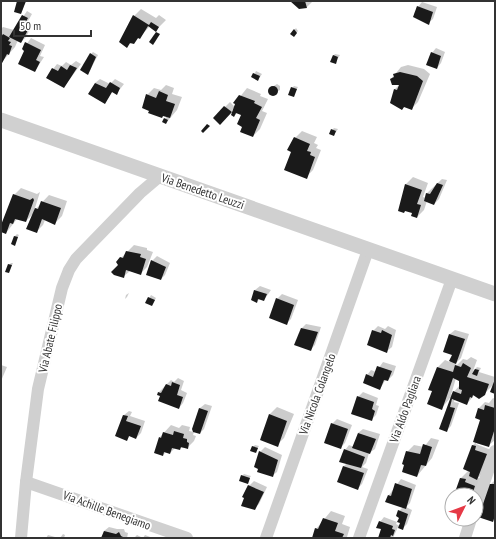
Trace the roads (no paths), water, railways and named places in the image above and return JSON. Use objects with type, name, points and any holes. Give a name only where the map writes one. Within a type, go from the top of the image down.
[{"type":"street","name":"Via Benedetto Leuzzi","points":[[1,120],[495,294]]},
{"type":"street","name":"Via Abate Filippo","points":[[21,538],[26,482],[38,389],[62,288],[69,270],[76,259],[140,193],[160,176]]},
{"type":"street","name":"Via Nicola Colangelo","points":[[266,538],[368,250]]},
{"type":"street","name":"Via Aldo Pagliara","points":[[359,538],[452,279]]},
{"type":"street","points":[[483,487],[495,451]]},
{"type":"street","name":"Via Achille Benegiamo","points":[[26,482],[172,536],[187,538]]},
{"type":"street","points":[[465,538],[468,527]]}]
